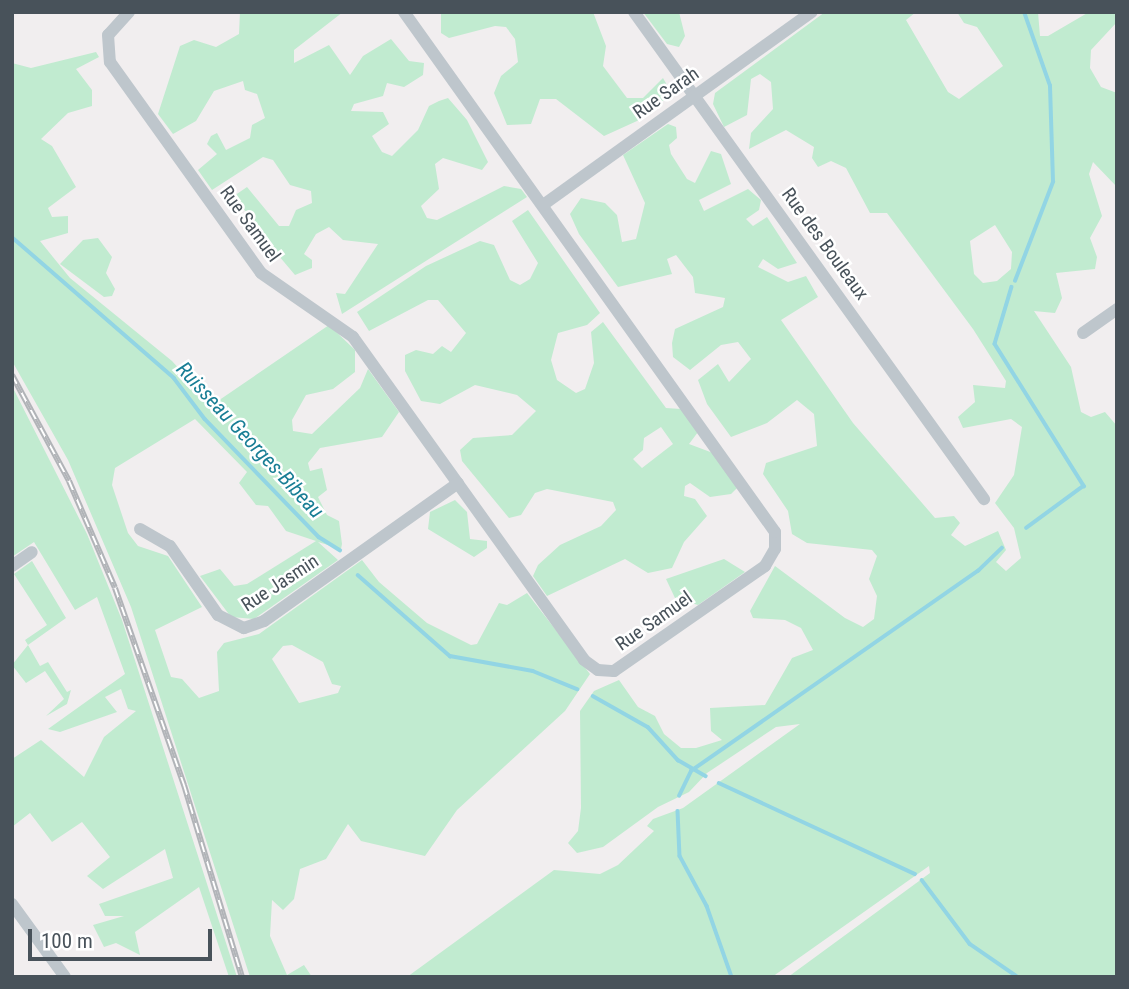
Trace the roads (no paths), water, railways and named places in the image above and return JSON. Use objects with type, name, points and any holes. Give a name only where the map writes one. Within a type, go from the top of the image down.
[{"type":"street","name":"Rue Samuel","points":[[129,12],[112,27],[106,45],[118,74],[261,273],[353,337],[584,660],[598,670],[624,666],[756,573],[775,549],[771,524],[404,12]]},
{"type":"street","name":"Rue des Bouleaux","points":[[634,12],[984,499]]},
{"type":"street","name":"Rue Sarah","points":[[543,205],[812,12]]},
{"type":"street","points":[[1083,333],[1117,309]]},
{"type":"street","name":"Rue Jasmin","points":[[140,528],[170,546],[218,615],[244,628],[264,621],[458,483]]},
{"type":"street","points":[[12,566],[32,552]]},
{"type":"street","points":[[12,904],[65,977]]},
{"type":"waterway","points":[[1015,281],[1053,182],[1050,86],[1024,12]]},
{"type":"waterway","name":"Ruisseau Georges-Bibeau","points":[[12,237],[174,378],[205,419],[319,537],[340,550]]},
{"type":"waterway","points":[[1012,287],[995,344],[1084,486],[1027,528]]},
{"type":"waterway","points":[[679,796],[691,771],[978,571],[1002,548]]},
{"type":"waterway","name":"Ruisseau Georges-Bibeau","points":[[358,575],[450,656],[533,671],[577,689]]},
{"type":"waterway","name":"Ruisseau Georges-Bibeau","points":[[593,696],[648,727],[678,760],[706,776]]},
{"type":"waterway","points":[[719,783],[915,874]]},
{"type":"waterway","points":[[678,811],[680,856],[707,906],[732,977]]},
{"type":"waterway","points":[[922,880],[970,944],[1018,977]]},
{"type":"railway","points":[[12,375],[69,481],[115,588],[184,785],[242,977]]}]
